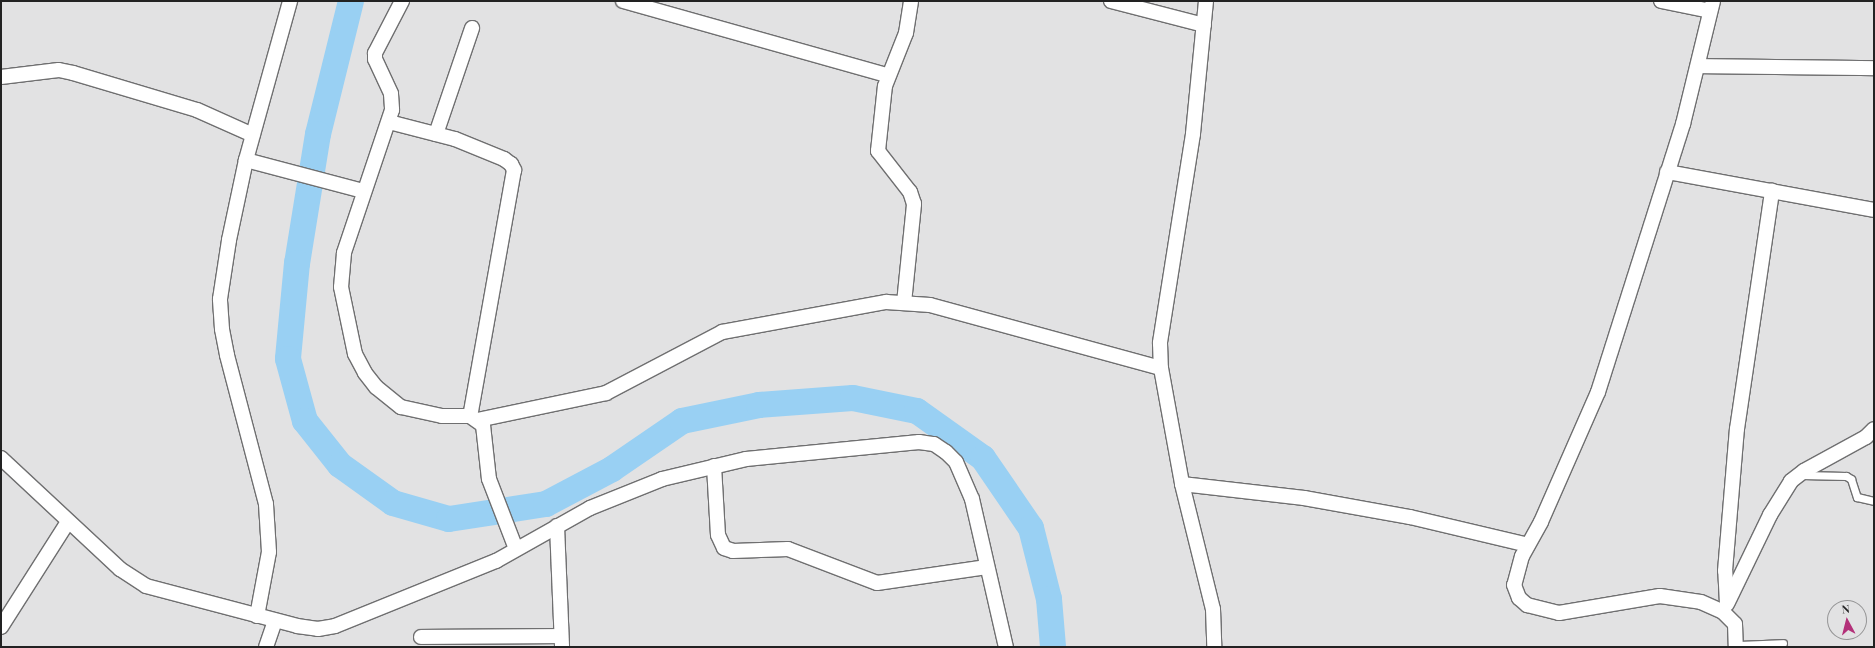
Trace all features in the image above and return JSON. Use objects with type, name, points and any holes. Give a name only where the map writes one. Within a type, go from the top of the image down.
[{"type":"street","points":[[257,616],[269,552],[266,504],[227,355],[222,329],[220,299],[229,240],[246,160],[290,1]]},
{"type":"street","points":[[402,1],[375,53],[375,59],[391,94],[392,110],[364,191],[342,268],[341,287],[358,360],[376,387],[401,407],[442,416],[474,418],[606,393],[722,332],[861,306],[904,303],[930,305],[1016,327],[1161,368]]},
{"type":"street","points":[[623,1],[887,75]]},
{"type":"street","points":[[904,303],[914,204],[910,192],[878,151],[880,110],[887,75],[906,33],[911,1]]},
{"type":"street","points":[[1112,1],[1204,25]]},
{"type":"street","points":[[1206,1],[1184,202],[1160,342],[1161,368],[1182,484],[1213,609],[1214,647]]},
{"type":"street","points":[[1661,1],[1711,6],[1698,66],[1667,172],[1598,392],[1528,545],[1517,572],[1515,591],[1527,605],[1541,610],[1566,612],[1660,596],[1701,602],[1725,608]]},
{"type":"street","points":[[436,134],[472,28]]},
{"type":"street","points":[[1698,66],[1874,68]]},
{"type":"street","points":[[1,77],[59,70],[73,72],[197,110],[254,135]]},
{"type":"street","points":[[389,122],[436,134],[504,160],[511,164],[514,170],[474,418]]},
{"type":"street","points":[[246,160],[364,191]]},
{"type":"street","points":[[1667,172],[1874,210]]},
{"type":"street","points":[[1736,646],[1735,624],[1725,608],[1724,570],[1737,429],[1772,191]]},
{"type":"street","points":[[474,418],[483,425],[489,479],[516,549]]},
{"type":"street","points":[[1725,608],[1770,515],[1791,481],[1798,475],[1866,437],[1874,429]]},
{"type":"street","points":[[1,458],[120,569],[146,586],[275,621],[318,629],[335,626],[496,561],[590,508],[662,479],[746,459],[919,442],[934,444],[946,452],[962,474],[972,499],[1006,647]]},
{"type":"street","points":[[714,466],[718,535],[724,548],[733,551],[788,549],[878,583],[987,567]]},
{"type":"street","points":[[1182,484],[1311,500],[1410,517],[1528,545]]},
{"type":"street","points":[[1,627],[28,582],[68,522]]},
{"type":"street","points":[[421,637],[562,641],[557,526]]},
{"type":"street","points":[[266,647],[275,621]]},
{"type":"lane","points":[[1798,475],[1846,476],[1851,479],[1857,497],[1874,502]]},
{"type":"lane","points":[[1736,646],[1782,644]]},
{"type":"waterway","points":[[351,1],[318,134],[297,263],[288,359],[305,421],[340,465],[393,503],[449,519],[546,504],[612,469],[682,421],[759,405],[853,398],[917,411],[983,458],[1031,528],[1049,599],[1053,647]]}]
